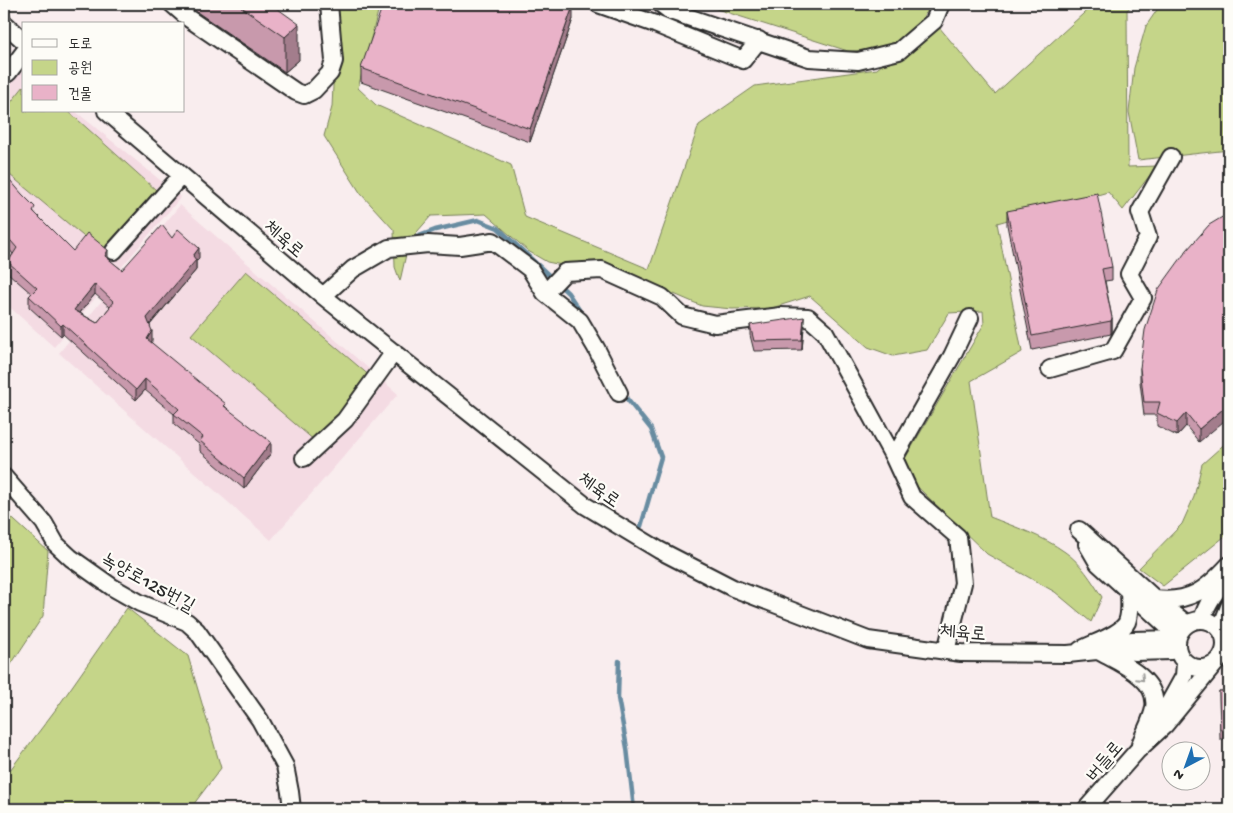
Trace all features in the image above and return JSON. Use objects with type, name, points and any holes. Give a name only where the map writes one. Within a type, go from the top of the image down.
[{"type":"street","points":[[172,4],[188,18],[265,71],[296,92],[304,94],[314,90],[330,73],[334,61],[329,4]]},
{"type":"street","points":[[598,4],[655,24],[743,60],[759,40]]},
{"type":"street","points":[[660,4],[670,11],[809,58],[858,61],[899,51],[934,21],[941,4]]},
{"type":"street","points":[[4,24],[22,39]]},
{"type":"street","points":[[8,72],[22,54]]},
{"type":"street","name":"체육로","points":[[107,112],[323,296],[586,506],[659,550],[733,588],[868,640],[965,653],[1068,654],[1108,650],[1135,652],[1185,639],[1200,668],[1220,664]]},
{"type":"street","points":[[1050,369],[1114,351],[1143,298],[1129,274],[1148,237],[1140,212],[1171,157]]},
{"type":"street","points":[[114,252],[181,176]]},
{"type":"street","points":[[323,296],[353,269],[390,248],[428,244],[460,246],[494,241],[530,269],[547,290],[580,320],[619,393]]},
{"type":"street","points":[[547,290],[565,272],[602,270],[662,297],[682,316],[715,324],[781,316],[808,317],[825,332],[894,458],[912,497],[958,537],[963,583],[946,651]]},
{"type":"street","points":[[894,458],[952,356],[970,318]]},
{"type":"street","points":[[304,458],[345,420],[394,352]]},
{"type":"street","name":"녹양로125번길","points":[[4,477],[44,523],[56,544],[71,558],[112,587],[140,603],[187,622],[197,631],[260,720],[285,766],[292,809]]},
{"type":"street","points":[[1150,738],[1184,676],[1185,639],[1163,600],[1079,530],[1098,563],[1166,626],[1185,639]]},
{"type":"street","points":[[1163,600],[1187,598],[1208,586],[1229,565]]},
{"type":"street","points":[[1185,639],[1229,575]]},
{"type":"street","points":[[1068,654],[1079,651],[1118,632],[1126,623],[1129,612],[1129,590]]},
{"type":"street","points":[[1150,738],[1220,664],[1226,641],[1225,617],[1229,607]]},
{"type":"street","points":[[1185,639],[1216,625],[1226,641]]},
{"type":"street","points":[[1108,650],[1138,673],[1151,689],[1154,707],[1137,751]]},
{"type":"street","name":"버들로","points":[[1086,809],[1150,738]]},
{"type":"shaded area","points":[[4,54],[22,68],[22,112],[76,112],[181,197],[54,347],[4,302]]},
{"type":"shaded area","points":[[180,205],[398,394],[271,540],[59,353]]},
{"type":"green space","points":[[337,4],[380,4],[358,88],[376,105],[511,165],[525,217],[649,269],[699,125],[755,86],[877,69],[934,21],[995,94],[1094,4],[1134,4],[1127,10],[1128,167],[1157,166],[1123,210],[1108,192],[997,223],[1022,352],[971,381],[990,517],[1048,541],[1076,561],[1102,597],[1091,622],[1055,592],[987,554],[899,469],[984,324],[983,311],[949,313],[927,350],[893,356],[868,347],[810,296],[772,308],[732,309],[702,306],[646,282],[547,262],[528,251],[486,214],[431,216],[409,241],[400,281],[395,267],[394,230],[361,194],[324,136],[332,107]]},
{"type":"green space","points":[[701,4],[932,4],[913,32],[890,49],[848,51]]},
{"type":"green space","points":[[1161,4],[1229,4],[1229,150],[1138,160],[1129,112],[1134,68],[1146,26]]},
{"type":"green space","points":[[22,88],[22,112],[69,112],[156,190],[101,251],[4,170],[4,111]]},
{"type":"green space","points":[[246,271],[371,377],[315,441],[191,335]]},
{"type":"green space","points":[[1229,440],[1229,533],[1163,586],[1139,568],[1182,524],[1194,497],[1202,464]]},
{"type":"green space","points":[[4,511],[48,551],[43,616],[4,675]]},
{"type":"green space","points":[[127,608],[188,656],[221,768],[190,809],[4,809],[4,778],[59,705]]},
{"type":"building","points":[[237,4],[271,4],[299,24],[285,37]]},
{"type":"building","points":[[383,4],[567,4],[573,6],[530,129],[361,68]]},
{"type":"building","points":[[4,173],[35,207],[33,211],[73,251],[87,233],[108,250],[105,256],[122,270],[162,225],[172,238],[178,229],[199,248],[193,256],[196,260],[147,318],[152,331],[147,339],[226,404],[224,406],[271,442],[244,478],[200,441],[203,437],[174,414],[179,409],[145,379],[136,390],[29,296],[37,288],[8,262],[17,248],[4,233]],"holes":[[[95,284],[114,302],[97,323],[74,310]]]},
{"type":"building","points":[[1097,193],[1112,267],[1102,269],[1111,321],[1032,336],[1007,211]]},
{"type":"building","points":[[1229,213],[1229,404],[1199,429],[1186,413],[1177,423],[1157,413],[1160,402],[1144,402],[1140,368],[1145,330],[1158,290],[1187,250],[1209,225]]},
{"type":"building","points":[[804,317],[802,340],[754,341],[750,325]]},
{"type":"building","points":[[1219,691],[1229,691],[1229,729],[1220,729]]},
{"type":"waterway","points":[[411,239],[435,230],[478,220],[498,228],[568,293],[582,314]]},
{"type":"waterway","points":[[623,394],[651,429],[661,457],[641,526]]},
{"type":"waterway","points":[[619,661],[618,698],[627,748],[634,809]]}]
